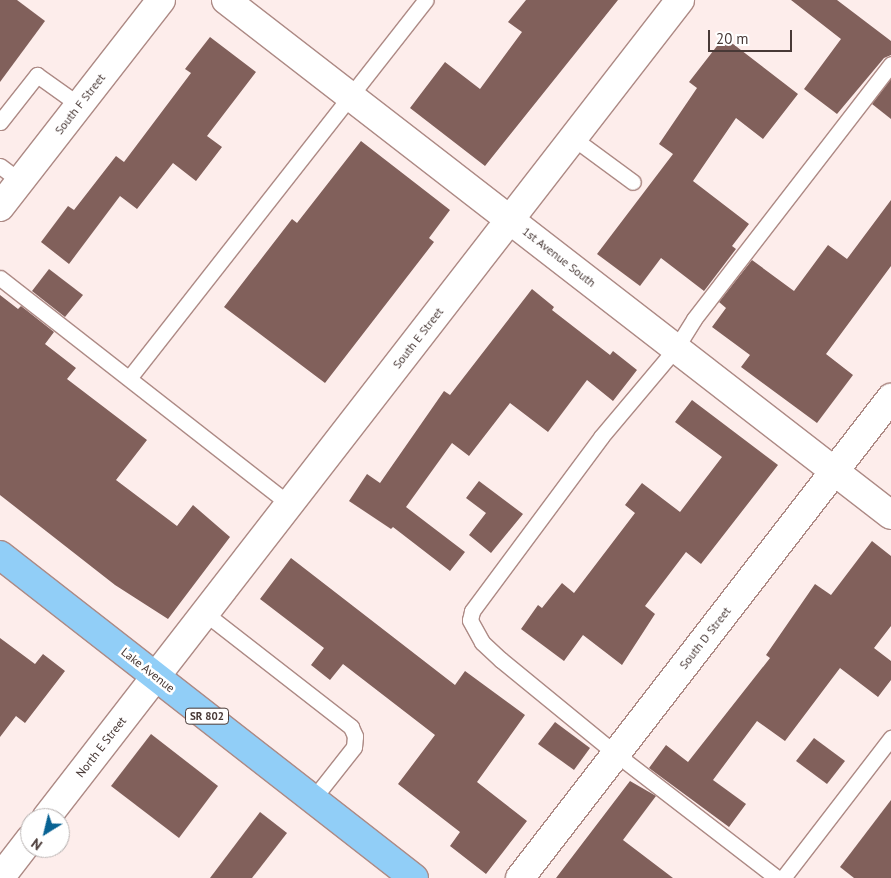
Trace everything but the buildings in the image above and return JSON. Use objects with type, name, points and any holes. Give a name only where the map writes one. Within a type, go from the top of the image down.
[{"type":"main road","name":"Lake Avenue","points":[[0,555],[414,878]]},
{"type":"street","name":"South F Street","points":[[0,207],[10,173],[79,105],[161,0]]},
{"type":"street","name":"1st Avenue South","points":[[226,0],[891,515]]},
{"type":"street","name":"South E Street","points":[[156,676],[206,614],[289,504],[680,0]]},
{"type":"street","name":"South D Street","points":[[520,878],[891,398]]},
{"type":"street","name":"North E Street","points":[[54,808],[156,676]]},
{"type":"street","points":[[0,878],[20,852]]},
{"type":"lane","points":[[130,377],[352,97],[426,0]]},
{"type":"lane","points":[[778,878],[616,754],[482,642],[470,620],[472,611],[601,437],[676,348],[694,319],[891,64]]},
{"type":"lane","points":[[0,122],[37,75],[79,105]]},
{"type":"lane","points":[[573,138],[633,182]]},
{"type":"lane","points":[[0,278],[130,377],[289,504]]},
{"type":"lane","points":[[206,614],[351,727],[355,736],[354,747],[313,799]]},
{"type":"lane","points":[[783,878],[891,738]]}]
